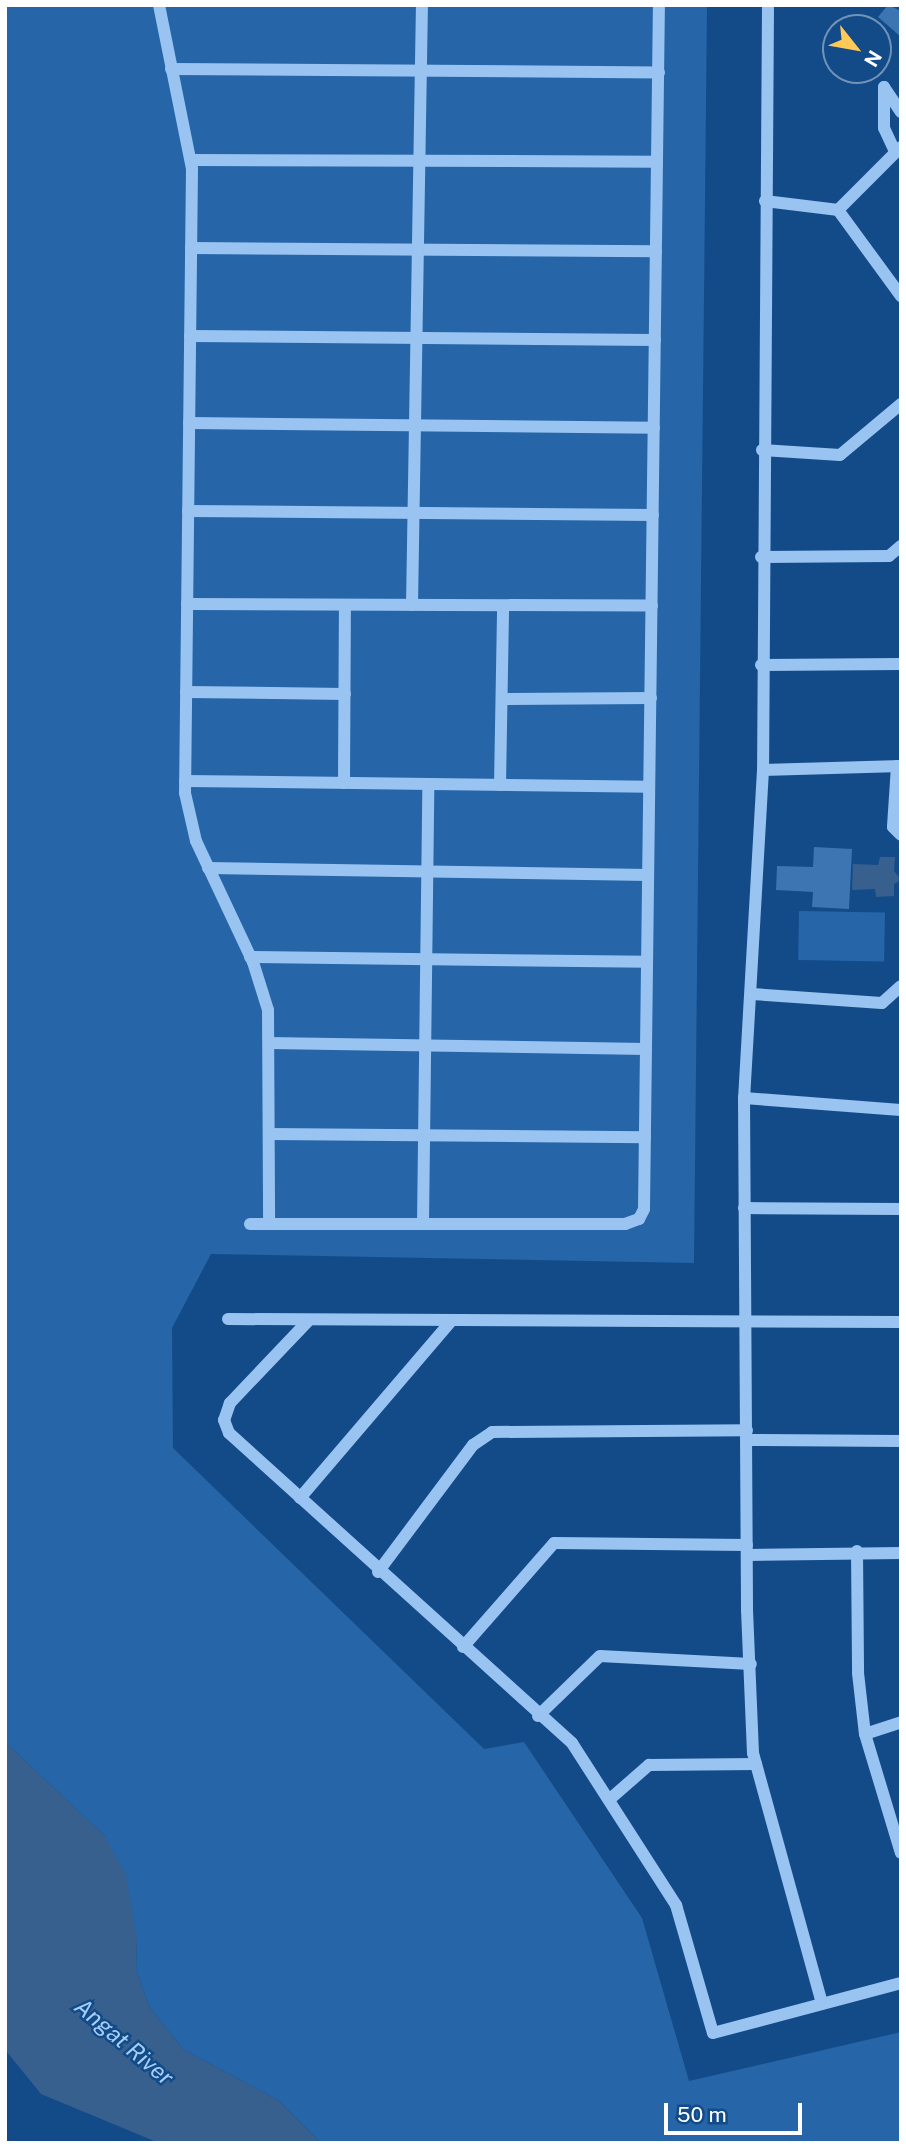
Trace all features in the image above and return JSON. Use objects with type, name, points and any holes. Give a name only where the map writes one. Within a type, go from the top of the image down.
[{"type":"street","points":[[159,5],[191,160],[184,781],[191,823],[208,868],[250,957],[268,1010],[269,1224]]},
{"type":"street","points":[[412,605],[422,5]]},
{"type":"street","points":[[250,1224],[632,1223],[644,1209],[659,5]]},
{"type":"street","points":[[768,5],[761,557],[764,770],[744,1098],[747,1550],[756,1764],[822,2004]]},
{"type":"street","points":[[171,69],[659,72]]},
{"type":"street","points":[[838,210],[898,150],[884,128],[884,87],[901,112]]},
{"type":"street","points":[[191,160],[657,162]]},
{"type":"street","points":[[765,201],[838,210],[901,296]]},
{"type":"street","points":[[191,248],[656,251]]},
{"type":"street","points":[[190,337],[655,340]]},
{"type":"street","points":[[762,450],[840,455],[901,404]]},
{"type":"street","points":[[189,423],[654,428]]},
{"type":"street","points":[[188,511],[653,515]]},
{"type":"street","points":[[761,557],[889,556],[901,546]]},
{"type":"street","points":[[187,604],[652,606]]},
{"type":"street","points":[[344,783],[345,605]]},
{"type":"street","points":[[500,785],[503,606]]},
{"type":"street","points":[[761,665],[901,664]]},
{"type":"street","points":[[186,692],[345,694]]},
{"type":"street","points":[[503,699],[650,698]]},
{"type":"street","points":[[764,770],[899,766],[894,827],[901,835]]},
{"type":"street","points":[[184,781],[649,787]]},
{"type":"street","points":[[423,1224],[428,784]]},
{"type":"street","points":[[208,868],[648,875]]},
{"type":"street","points":[[250,957],[647,962]]},
{"type":"street","points":[[752,994],[882,1003],[901,986]]},
{"type":"street","points":[[269,1043],[646,1049]]},
{"type":"street","points":[[744,1098],[901,1110]]},
{"type":"street","points":[[269,1134],[645,1137]]},
{"type":"street","points":[[744,1208],[901,1209]]},
{"type":"street","points":[[228,1319],[901,1322]]},
{"type":"street","points":[[309,1320],[230,1403],[224,1420],[229,1433],[537,1716],[572,1743],[676,1905],[713,2033],[901,1983]]},
{"type":"street","points":[[300,1497],[451,1321]]},
{"type":"street","points":[[378,1572],[473,1445],[492,1432],[747,1435],[901,1441]]},
{"type":"street","points":[[463,1647],[554,1543],[901,1553]]},
{"type":"street","points":[[857,1551],[858,1673],[865,1734],[901,1853]]},
{"type":"street","points":[[537,1716],[600,1656],[751,1664]]},
{"type":"street","points":[[865,1734],[901,1722]]},
{"type":"street","points":[[610,1799],[649,1765],[756,1764]]},
{"type":"shaded area","points":[[5,5],[707,5],[694,1263],[211,1254],[172,1328],[173,1448],[484,1749],[524,1742],[642,1918],[689,2081],[901,2032],[901,2143],[321,2143],[278,2100],[184,2050],[150,2008],[136,1970],[137,1940],[105,1836],[5,1742]]},
{"type":"shaded area","points":[[799,911],[885,913],[884,961],[798,960]]},
{"type":"water","points":[[880,857],[895,857],[894,871],[901,880],[894,884],[894,896],[876,897],[875,889],[852,890],[853,864],[878,865]]},
{"type":"water","name":"Angat River","points":[[5,1742],[105,1836],[126,1875],[137,1940],[136,1970],[150,2008],[184,2050],[278,2100],[321,2143],[159,2143],[41,2094],[7,2052]]},
{"type":"building","points":[[888,5],[901,11],[901,37],[892,29],[892,14],[880,14]]},
{"type":"building","points":[[814,847],[852,849],[849,909],[812,907],[813,892],[776,890],[777,866],[813,867]]}]
